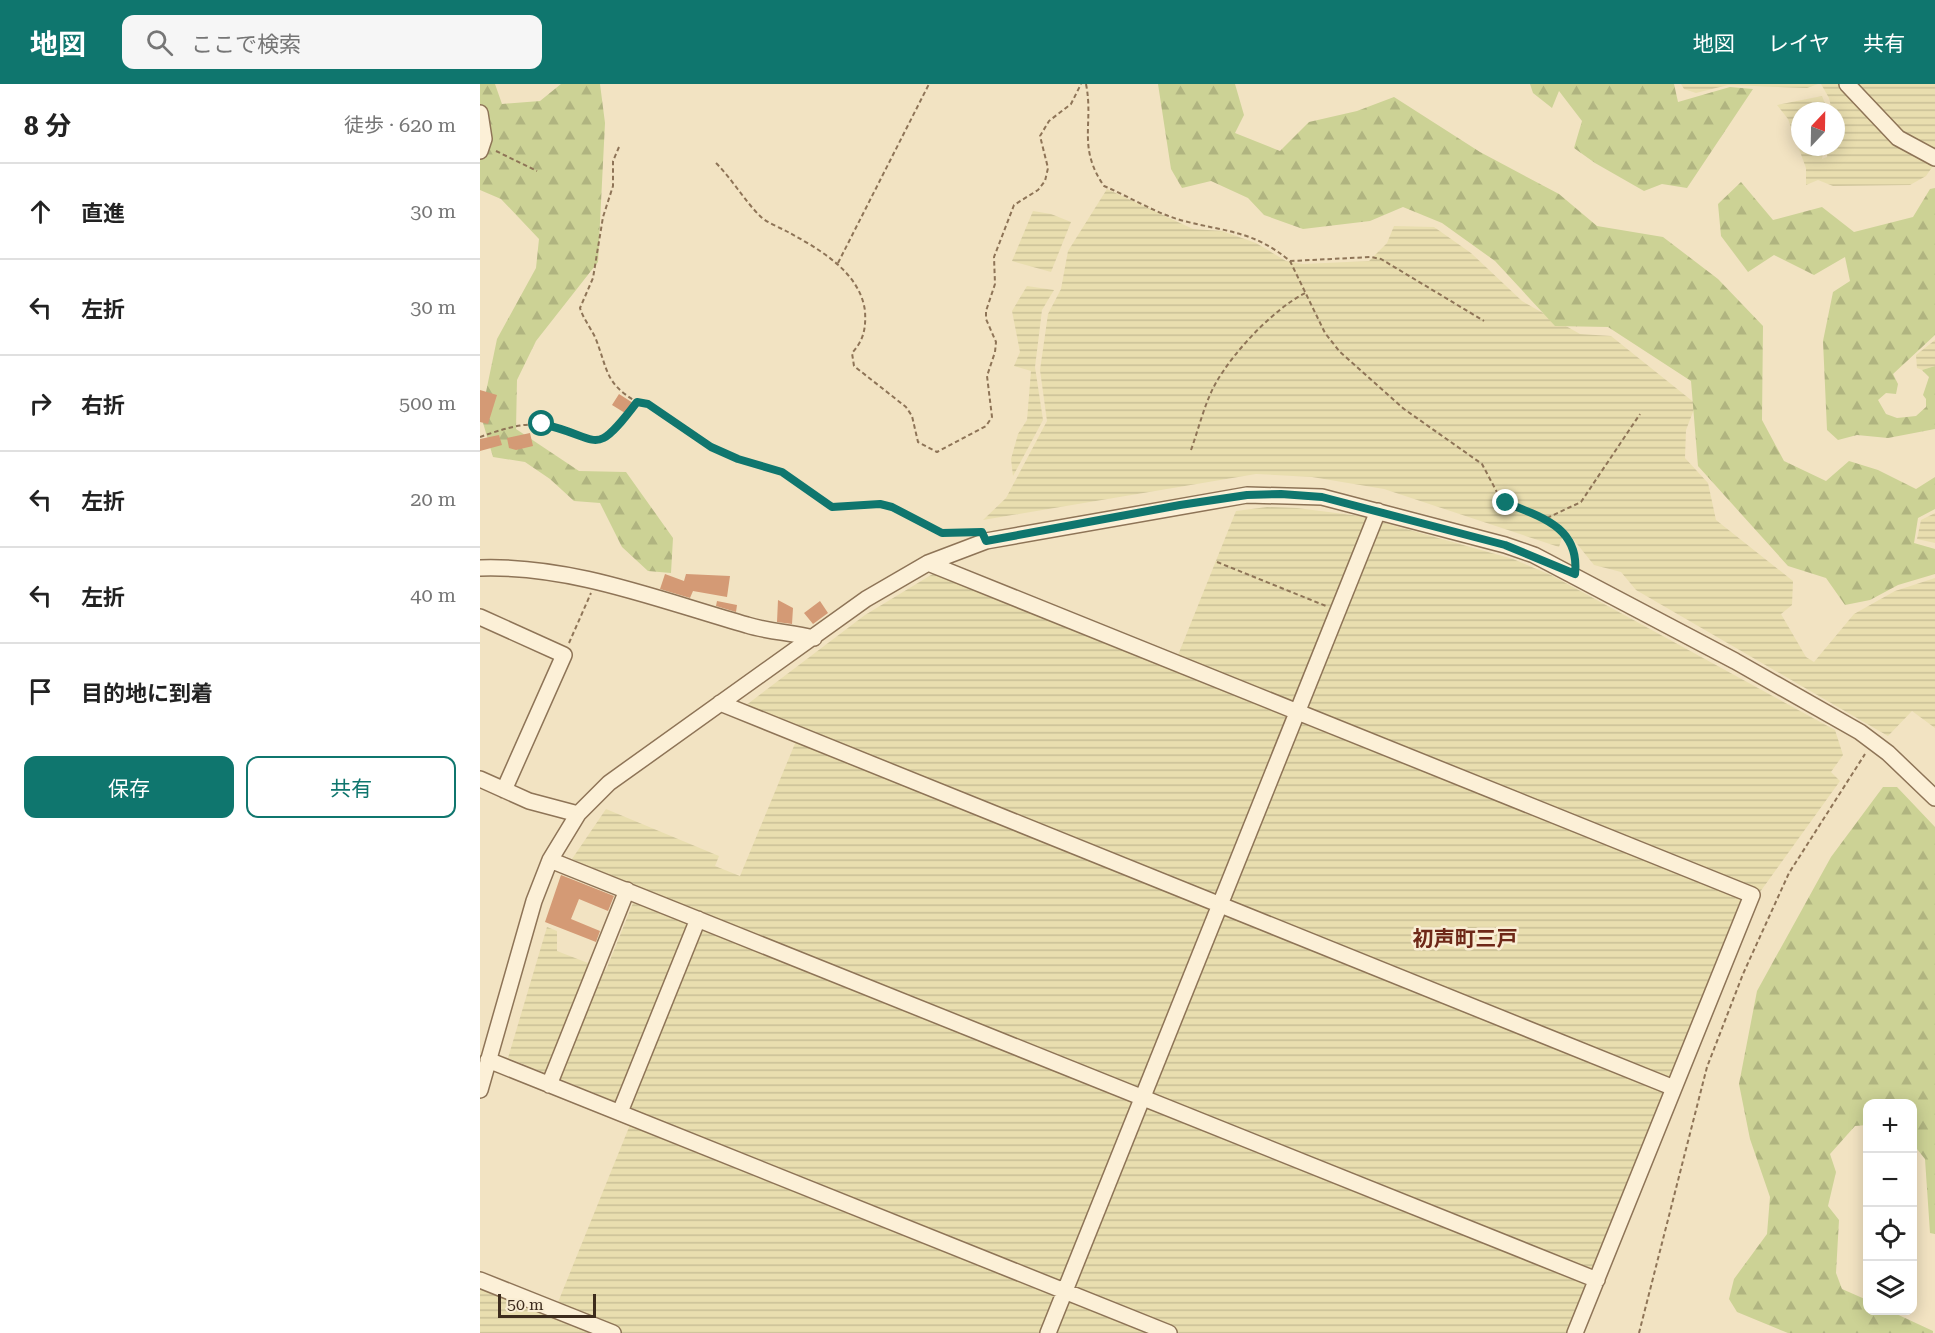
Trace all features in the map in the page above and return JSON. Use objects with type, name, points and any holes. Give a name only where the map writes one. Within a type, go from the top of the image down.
[{"type":"street","points":[[1847,84],[1898,138],[1935,158]]},
{"type":"street","points":[[480,113],[483,127],[481,148]]},
{"type":"street","points":[[480,1090],[534,901],[550,860],[578,814],[609,783],[867,599],[928,563],[986,541],[1247,495],[1322,497],[1505,545],[1575,574],[1735,661],[1874,742],[1935,798]]},
{"type":"street","points":[[1048,1333],[1378,511]]},
{"type":"street","points":[[928,563],[1752,895],[1575,1333]]},
{"type":"street","points":[[480,568],[517,567],[596,582],[660,598],[771,632],[814,638]]},
{"type":"street","points":[[480,617],[564,655],[504,790]]},
{"type":"street","points":[[720,703],[1674,1088]]},
{"type":"street","points":[[480,779],[529,801],[578,814]]},
{"type":"street","points":[[550,860],[1597,1280]]},
{"type":"street","points":[[549,1085],[627,890]]},
{"type":"street","points":[[620,1112],[698,919]]},
{"type":"street","points":[[488,1060],[1169,1333]]},
{"type":"street","points":[[480,1280],[613,1333]]},
{"type":"path","points":[[838,264],[929,84]]},
{"type":"path","points":[[716,163],[761,217],[813,246],[838,264],[858,291],[864,307],[866,326],[860,344],[852,353],[854,366],[906,407],[912,416],[918,442],[937,452],[986,426],[992,417],[993,408],[987,376],[996,342],[986,319],[986,311],[995,284],[994,257],[1014,206],[1038,190],[1045,181],[1048,168],[1040,136],[1048,122],[1071,104],[1081,84]]},
{"type":"path","points":[[1086,84],[1089,100],[1086,123],[1087,148],[1096,174],[1104,186],[1184,221],[1219,227],[1253,237],[1290,261],[1325,333],[1360,372],[1404,409],[1482,464],[1499,496],[1506,503],[1547,518],[1573,547],[1577,558],[1575,574]]},
{"type":"path","points":[[619,147],[613,160],[613,186],[603,218],[592,278],[580,308],[592,330],[612,384],[637,402],[660,410],[711,447],[789,476],[832,507],[880,504],[892,507],[942,533],[982,532],[986,541]]},
{"type":"path","points":[[481,148],[537,171]]},
{"type":"path","points":[[1290,261],[1371,257],[1381,260],[1484,321]]},
{"type":"path","points":[[1191,450],[1216,382],[1229,363],[1282,305],[1305,293]]},
{"type":"path","points":[[480,437],[524,425],[542,424],[587,441],[598,441],[615,430],[637,402]]},
{"type":"path","points":[[1547,518],[1581,502],[1640,414]]},
{"type":"path","points":[[1217,562],[1338,611]]},
{"type":"path","points":[[564,655],[596,582]]},
{"type":"path","points":[[1639,1333],[1707,1067],[1743,974],[1789,873],[1841,787],[1874,742]]},
{"type":"shaded area","points":[[1681,84],[1818,84],[1807,88],[1728,85],[1696,93],[1684,89]]},
{"type":"shaded area","points":[[1821,84],[1840,84],[1935,163],[1926,176],[1910,185],[1833,186],[1818,180],[1806,185],[1806,168],[1802,156],[1822,156],[1822,159],[1827,156],[1845,156],[1845,102],[1830,102]]},
{"type":"shaded area","points":[[1853,84],[1935,84],[1935,153],[1902,134]]},
{"type":"shaded area","points":[[1822,96],[1824,102],[1792,102]]},
{"type":"shaded area","points":[[1791,102],[1791,127],[1788,119],[1777,105]]},
{"type":"shaded area","points":[[1107,189],[1193,229],[1222,231],[1256,243],[1286,261],[1303,264],[1369,261],[1387,243],[1394,226],[1434,227],[1471,253],[1522,301],[1580,334],[1611,336],[1696,404],[1686,430],[1685,458],[1708,483],[1716,520],[1793,581],[1792,605],[1781,614],[1806,657],[1814,662],[1854,614],[1895,591],[1935,578],[1935,728],[1912,711],[1888,736],[1636,590],[1621,572],[1594,565],[1565,529],[1559,547],[1384,489],[1312,477],[1256,474],[983,520],[1006,498],[1047,421],[1040,370],[1048,314],[1061,289],[1068,251]]},
{"type":"shaded area","points":[[1033,211],[1051,214],[1071,222],[1051,272],[1012,261]]},
{"type":"shaded area","points":[[1027,286],[1054,290],[1042,310],[1035,367],[1043,420],[1013,476],[1011,459],[1018,434],[1027,420],[1031,371],[1014,366],[1020,352],[1012,311]]},
{"type":"shaded area","points":[[1935,340],[1935,366],[1922,370],[1917,368],[1916,355]]},
{"type":"shaded area","points":[[1267,507],[1297,508],[1360,516],[1513,559],[1551,575],[1835,730],[1843,755],[1831,772],[1840,781],[1760,892],[1751,889],[1569,1333],[480,1333],[480,1289],[552,1317],[636,1110],[508,1058],[547,927],[557,931],[557,951],[606,970],[639,888],[572,859],[606,809],[719,856],[715,866],[740,876],[801,729],[745,706],[865,615],[936,572],[1172,670],[1236,511]]},
{"type":"shaded area","points":[[1935,513],[1935,543],[1917,539],[1921,520]]},
{"type":"green space","points":[[480,84],[495,84],[502,104],[540,101],[561,84],[600,84],[605,123],[598,262],[536,341],[517,380],[516,429],[579,471],[626,472],[673,538],[671,573],[648,571],[622,547],[600,503],[574,501],[550,479],[525,462],[493,457],[481,416],[497,339],[536,268],[539,239],[501,199],[480,190]]},
{"type":"green space","points":[[1158,84],[1235,84],[1244,115],[1235,133],[1280,151],[1309,122],[1357,111],[1394,97],[1480,152],[1559,194],[1597,226],[1663,237],[1718,279],[1763,326],[1762,420],[1784,461],[1826,481],[1849,461],[1878,470],[1916,489],[1935,477],[1935,509],[1918,518],[1914,543],[1935,549],[1935,574],[1898,585],[1870,600],[1845,605],[1826,578],[1788,566],[1698,466],[1691,381],[1608,327],[1555,326],[1495,261],[1442,223],[1403,207],[1370,221],[1303,229],[1264,215],[1248,198],[1211,181],[1182,188],[1171,169]]},
{"type":"green space","points":[[1530,84],[1674,84],[1678,102],[1730,87],[1753,89],[1687,188],[1662,184],[1644,191],[1574,148],[1582,121],[1559,91],[1552,108],[1533,93]]},
{"type":"green space","points":[[1741,182],[1773,220],[1822,207],[1854,232],[1913,217],[1930,189],[1935,188],[1935,335],[1893,374],[1898,384],[1896,394],[1886,393],[1878,400],[1886,414],[1897,418],[1916,416],[1926,407],[1926,399],[1923,395],[1929,377],[1922,370],[1935,366],[1935,429],[1888,438],[1857,435],[1838,440],[1827,430],[1823,341],[1833,292],[1850,281],[1845,257],[1814,275],[1774,255],[1748,272],[1721,236],[1718,204]]},
{"type":"green space","points":[[1883,787],[1897,787],[1935,827],[1935,1234],[1930,1233],[1925,1159],[1917,1149],[1917,1099],[1863,1099],[1863,1125],[1855,1126],[1830,1154],[1836,1172],[1828,1206],[1839,1220],[1836,1273],[1842,1289],[1863,1298],[1863,1315],[1899,1315],[1933,1333],[1788,1333],[1737,1312],[1729,1299],[1734,1279],[1767,1234],[1770,1197],[1750,1139],[1739,1084],[1757,991],[1831,857]]},
{"type":"building","points":[[480,390],[497,395],[488,424],[480,422]]},
{"type":"building","points":[[619,394],[633,403],[625,413],[612,405]]},
{"type":"building","points":[[530,433],[533,446],[516,450],[509,448],[507,438]]},
{"type":"building","points":[[499,435],[502,445],[480,451],[480,439]]},
{"type":"building","points":[[665,574],[684,581],[686,574],[730,576],[727,597],[693,591],[690,598],[660,589]]},
{"type":"building","points":[[778,600],[793,608],[792,624],[777,622]]},
{"type":"building","points":[[717,601],[737,605],[736,612],[716,606]]},
{"type":"building","points":[[820,601],[828,613],[813,624],[804,613]]},
{"type":"building","points":[[561,875],[614,896],[608,911],[579,899],[571,919],[600,931],[596,942],[545,922]]},
{"type":"district","name":"初声町三戸","points":[[1465,939]]},
{"type":"route","points":[[542,424],[556,427],[587,441],[598,441],[615,430],[637,402],[648,404],[660,410],[696,439],[738,459],[782,472],[832,507],[880,504],[892,507],[942,533],[982,532],[986,541],[1180,505],[1247,495],[1281,494],[1322,497],[1505,545],[1534,555],[1575,574],[1577,558],[1565,536],[1547,518],[1506,503]]}]
